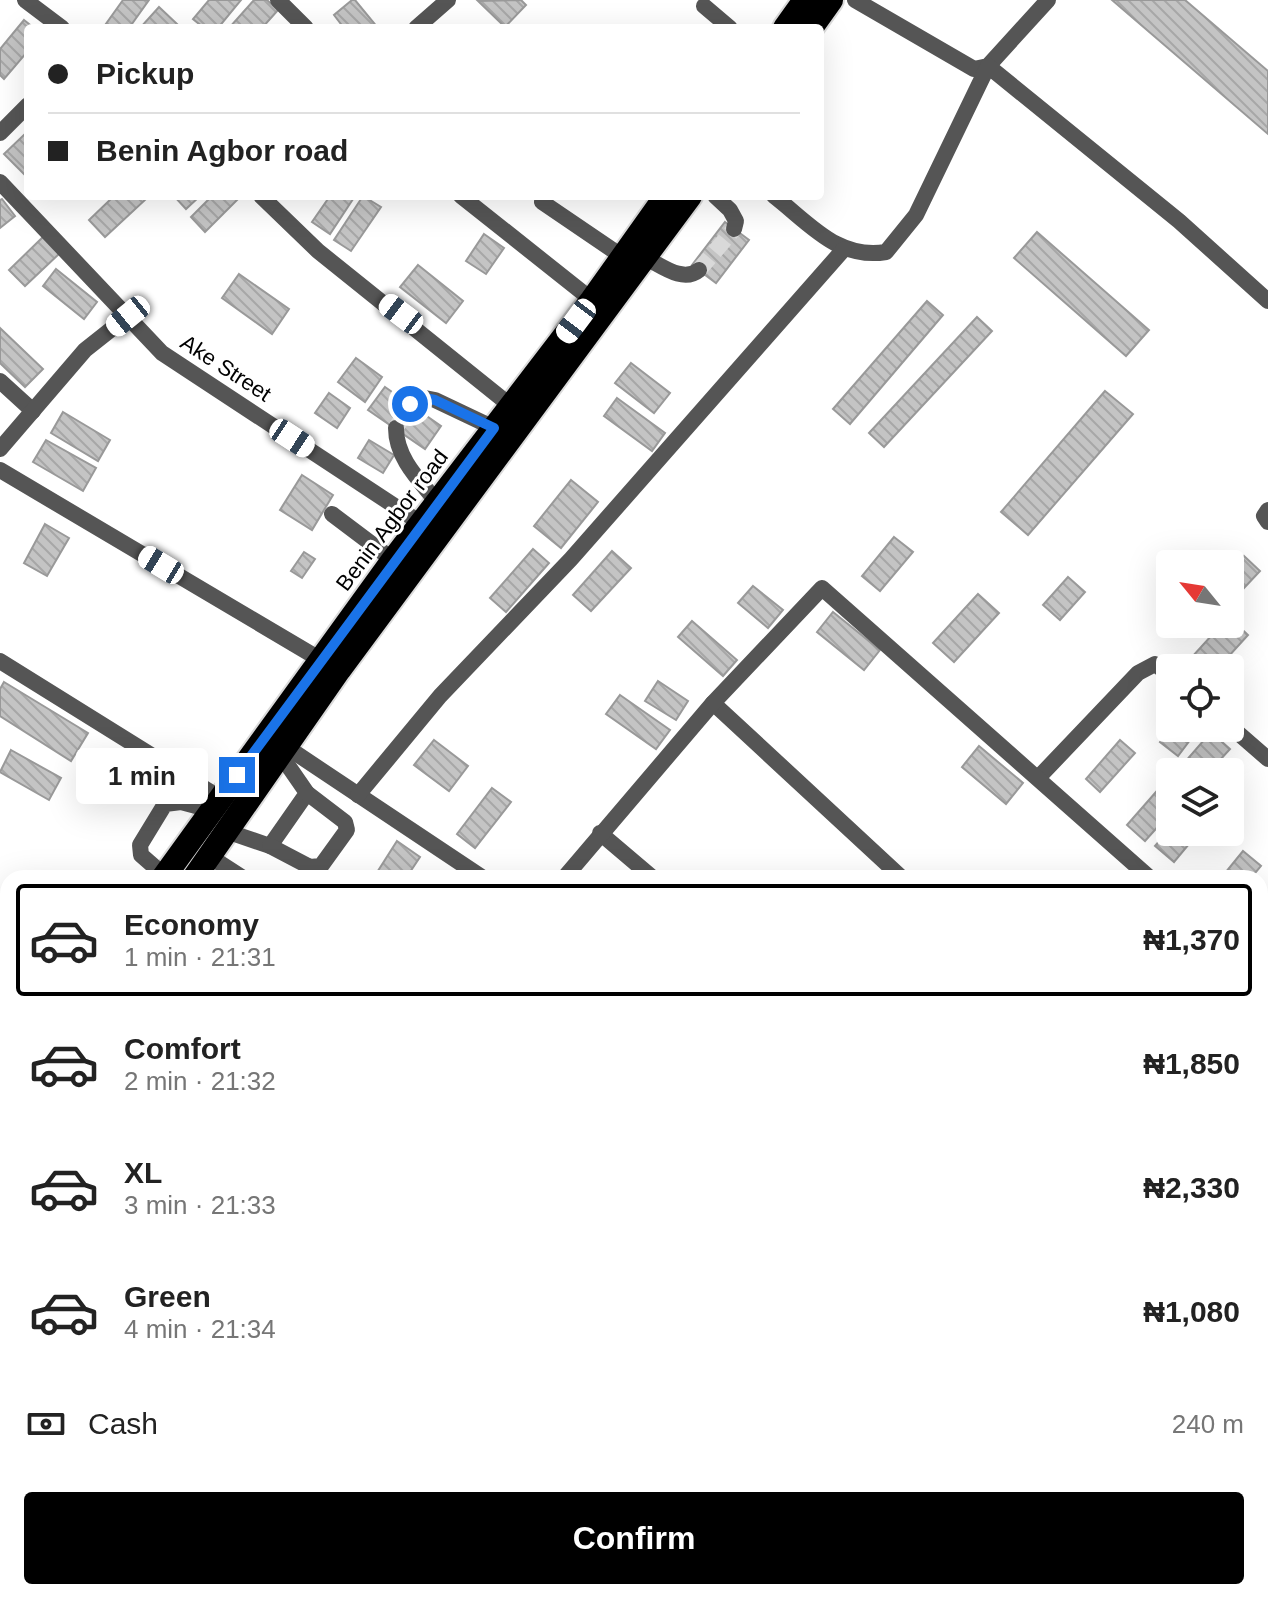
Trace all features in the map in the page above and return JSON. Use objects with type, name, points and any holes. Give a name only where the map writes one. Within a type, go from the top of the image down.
[{"type":"highway","points":[[788,24],[805,0]]},
{"type":"highway","points":[[814,24],[831,0]]},
{"type":"highway","name":"Benin Agbor road","points":[[199,870],[635,257],[664,200]]},
{"type":"highway","name":"Benin Agbor road","points":[[169,870],[393,560],[592,300],[686,200]]},
{"type":"street","points":[[25,0],[57,24]]},
{"type":"street","points":[[278,0],[302,24]]},
{"type":"street","points":[[421,24],[448,0]]},
{"type":"street","points":[[855,0],[958,62],[974,69],[988,66]]},
{"type":"street","points":[[779,200],[844,249],[863,256],[886,252],[916,215],[988,66],[1048,0]]},
{"type":"street","points":[[704,6],[725,24]]},
{"type":"street","points":[[988,66],[1179,221],[1268,301]]},
{"type":"street","points":[[0,133],[24,109]]},
{"type":"street","name":"Ake Street","points":[[0,182],[162,353],[422,524]]},
{"type":"street","points":[[265,200],[318,251],[511,406]]},
{"type":"street","points":[[466,200],[592,300]]},
{"type":"street","points":[[719,200],[736,221],[734,229]]},
{"type":"street","points":[[542,202],[635,257],[681,275],[693,275],[699,270]]},
{"type":"street","points":[[358,795],[440,696],[571,559],[844,249]]},
{"type":"street","points":[[0,449],[85,350],[128,316]]},
{"type":"street","points":[[0,381],[33,411]]},
{"type":"street","points":[[410,404],[425,398],[435,400],[494,428]]},
{"type":"street","points":[[396,428],[396,444],[411,471],[437,502]]},
{"type":"street","points":[[0,470],[321,660]]},
{"type":"street","points":[[1268,510],[1264,516],[1268,522]]},
{"type":"street","points":[[332,514],[393,560]]},
{"type":"street","points":[[570,870],[713,703],[822,588],[1141,870]]},
{"type":"street","points":[[0,661],[216,804]]},
{"type":"street","points":[[1038,778],[1138,673],[1156,665]]},
{"type":"street","points":[[713,703],[893,870]]},
{"type":"street","points":[[1244,738],[1268,759]]},
{"type":"street","points":[[282,750],[358,795],[471,870]]},
{"type":"street","points":[[226,831],[270,846],[310,867],[321,866],[347,830],[345,822],[307,793],[282,750]]},
{"type":"street","points":[[270,846],[307,793]]},
{"type":"street","points":[[157,870],[141,855],[140,845],[165,804],[216,804]]},
{"type":"street","points":[[600,833],[644,870]]},
{"type":"street","points":[[209,856],[231,870]]},
{"type":"building","points":[[123,0],[149,0],[132,24],[106,24]]},
{"type":"building","points":[[209,0],[241,0],[221,24],[199,24],[193,19]]},
{"type":"building","points":[[254,0],[267,0],[278,10],[266,24],[233,24]]},
{"type":"building","points":[[355,0],[375,24],[341,24],[334,15]]},
{"type":"building","points":[[521,0],[526,5],[508,24],[502,24],[478,1]]},
{"type":"building","points":[[1112,0],[1185,0],[1268,71],[1268,134]]},
{"type":"building","points":[[159,7],[177,24],[144,24]]},
{"type":"building","points":[[24,20],[29,24],[24,24],[24,56],[4,79],[0,75],[0,49]]},
{"type":"building","points":[[24,135],[24,174],[4,154]]},
{"type":"building","points":[[0,200],[15,216],[0,228]]},
{"type":"building","points":[[110,200],[145,200],[105,237],[89,220]]},
{"type":"building","points":[[178,200],[196,200],[186,209]]},
{"type":"building","points":[[208,200],[237,200],[205,232],[191,217]]},
{"type":"building","points":[[327,200],[352,200],[330,234],[312,222]]},
{"type":"building","points":[[360,200],[370,200],[381,207],[351,251],[334,240]]},
{"type":"building","points":[[725,222],[749,240],[716,283],[692,265]]},
{"type":"building","points":[[1037,232],[1149,330],[1126,356],[1014,258]]},
{"type":"building","points":[[484,234],[504,248],[486,274],[466,261]]},
{"type":"building","points":[[44,236],[60,253],[25,286],[9,270]]},
{"type":"building","points":[[418,265],[463,301],[446,323],[400,287]]},
{"type":"building","points":[[56,269],[97,302],[84,319],[43,286]]},
{"type":"building","points":[[239,274],[289,309],[272,334],[222,298]]},
{"type":"building","points":[[927,301],[943,315],[850,424],[833,409]]},
{"type":"building","points":[[977,317],[992,331],[884,447],[869,433]]},
{"type":"building","points":[[0,328],[43,369],[25,387],[0,363]]},
{"type":"building","points":[[356,358],[382,377],[365,402],[338,382]]},
{"type":"building","points":[[631,363],[670,393],[654,413],[615,383]]},
{"type":"building","points":[[385,387],[441,426],[425,449],[368,410]]},
{"type":"building","points":[[1105,391],[1133,414],[1028,535],[1001,512]]},
{"type":"building","points":[[329,393],[350,408],[337,428],[315,413]]},
{"type":"building","points":[[617,398],[665,433],[652,451],[604,416]]},
{"type":"building","points":[[63,412],[110,440],[98,461],[51,433]]},
{"type":"building","points":[[46,440],[96,468],[83,491],[33,462]]},
{"type":"building","points":[[369,440],[394,455],[383,473],[358,458]]},
{"type":"building","points":[[302,475],[333,495],[312,530],[280,510]]},
{"type":"building","points":[[571,480],[598,502],[561,548],[534,526]]},
{"type":"building","points":[[45,524],[69,538],[47,576],[24,563]]},
{"type":"building","points":[[894,537],[913,552],[880,591],[862,576]]},
{"type":"building","points":[[533,549],[549,563],[506,612],[490,598]]},
{"type":"building","points":[[612,551],[631,568],[591,611],[573,595]]},
{"type":"building","points":[[304,552],[315,559],[302,578],[291,571]]},
{"type":"building","points":[[1244,556],[1260,571],[1244,588]]},
{"type":"building","points":[[1068,577],[1085,592],[1060,620],[1043,605]]},
{"type":"building","points":[[753,586],[783,610],[768,628],[738,603]]},
{"type":"building","points":[[978,594],[999,613],[954,662],[933,643]]},
{"type":"building","points":[[833,612],[880,650],[864,670],[817,632]]},
{"type":"building","points":[[692,621],[737,660],[723,676],[678,637]]},
{"type":"building","points":[[1244,631],[1248,635],[1231,654],[1195,654],[1209,638],[1244,638]]},
{"type":"building","points":[[658,681],[688,701],[676,720],[645,701]]},
{"type":"building","points":[[4,682],[88,733],[71,761],[0,716],[0,689]]},
{"type":"building","points":[[620,695],[670,730],[656,749],[606,714]]},
{"type":"building","points":[[434,740],[468,766],[449,791],[414,765]]},
{"type":"building","points":[[1120,740],[1135,753],[1100,792],[1086,779]]},
{"type":"building","points":[[1160,742],[1188,742],[1178,756]]},
{"type":"building","points":[[1202,742],[1222,742],[1230,749],[1222,758],[1188,758]]},
{"type":"building","points":[[979,746],[1023,783],[1006,804],[962,767]]},
{"type":"building","points":[[11,750],[61,778],[49,800],[0,772]]},
{"type":"building","points":[[492,788],[511,802],[475,848],[457,834]]},
{"type":"building","points":[[1156,792],[1156,829],[1145,841],[1127,825]]},
{"type":"building","points":[[397,841],[420,857],[411,870],[379,870]]},
{"type":"building","points":[[1156,845],[1187,846],[1174,862]]},
{"type":"building","points":[[1243,851],[1261,866],[1258,870],[1228,870]]},
{"type":"tunnel","points":[[699,270],[734,229]]},
{"type":"tunnel","points":[[396,428],[410,404]]},
{"type":"route","points":[[237,775],[393,560],[494,428],[435,400],[425,398],[410,404]]}]
